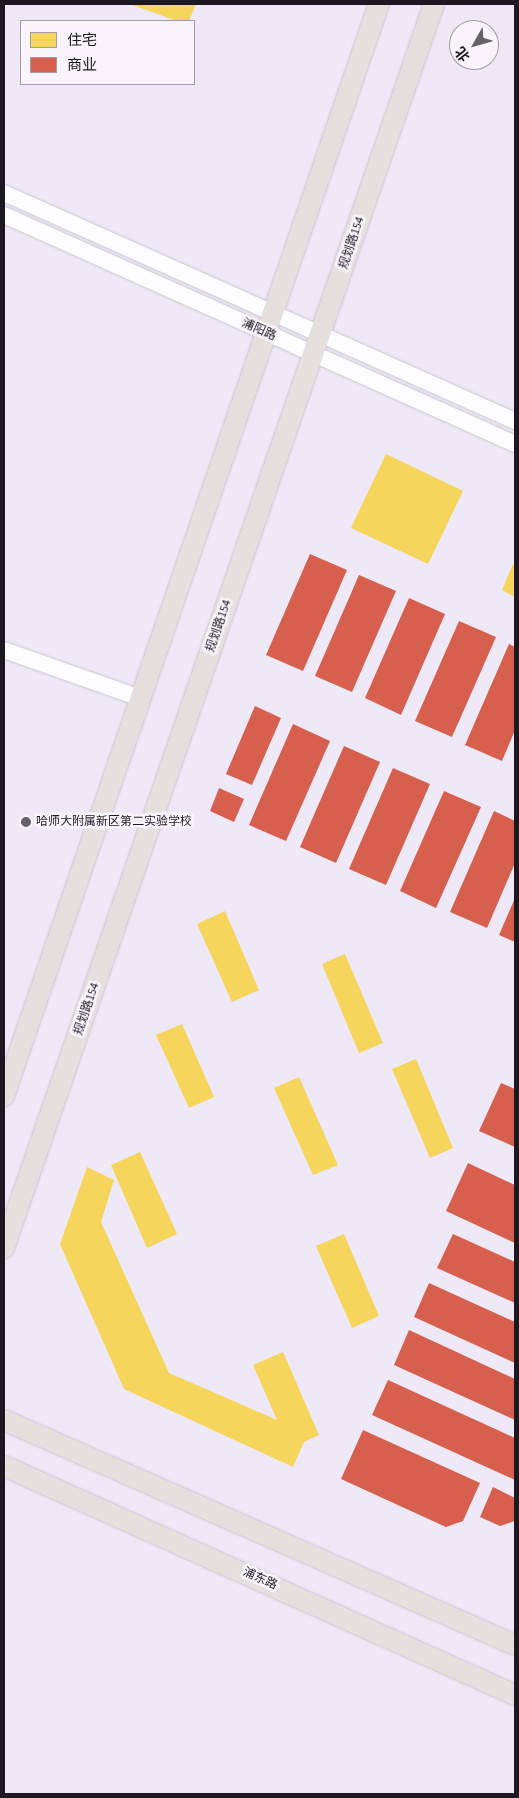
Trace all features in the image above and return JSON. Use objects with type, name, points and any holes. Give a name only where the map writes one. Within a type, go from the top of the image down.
[{"type":"main road","points":[[4,1096],[379,4]]},
{"type":"main road","name":"规划路154","points":[[4,1248],[434,4]]},
{"type":"main road","points":[[4,1420],[515,1645]]},
{"type":"main road","name":"浦东路","points":[[4,1466],[515,1695]]},
{"type":"street","name":"浦阳路","points":[[4,193],[515,421]]},
{"type":"street","name":"浦阳路","points":[[4,215],[515,444]]},
{"type":"street","points":[[4,650],[140,698]]},
{"type":"building: 住宅","points":[[130,4],[196,4],[189,20],[174,20]]},
{"type":"building: 住宅","points":[[386,454],[463,491],[428,564],[351,528]]},
{"type":"building: 住宅","points":[[513,564],[515,565],[515,597],[502,590]]},
{"type":"building: 住宅","points":[[225,911],[259,990],[232,1002],[197,924]]},
{"type":"building: 住宅","points":[[345,954],[383,1043],[359,1053],[322,964]]},
{"type":"building: 住宅","points":[[182,1024],[214,1097],[189,1108],[156,1035]]},
{"type":"building: 住宅","points":[[416,1059],[453,1148],[430,1158],[392,1069]]},
{"type":"building: 住宅","points":[[299,1077],[338,1165],[313,1175],[274,1088]]},
{"type":"building: 住宅","points":[[140,1152],[177,1234],[147,1248],[111,1165]]},
{"type":"building: 住宅","points":[[87,1167],[114,1180],[101,1222],[169,1373],[277,1420],[253,1365],[283,1352],[319,1435],[304,1442],[293,1467],[124,1389],[60,1244]]},
{"type":"building: 住宅","points":[[344,1234],[379,1316],[352,1328],[316,1246]]},
{"type":"building: 商业","points":[[310,554],[347,570],[303,671],[266,655]]},
{"type":"building: 商业","points":[[359,575],[396,591],[352,692],[315,676]]},
{"type":"building: 商业","points":[[409,598],[445,614],[401,715],[365,698]]},
{"type":"building: 商业","points":[[459,621],[496,637],[452,737],[415,721]]},
{"type":"building: 商业","points":[[509,644],[515,647],[515,730],[502,761],[465,745]]},
{"type":"building: 商业","points":[[255,706],[281,718],[252,785],[226,774]]},
{"type":"building: 商业","points":[[293,724],[330,741],[286,841],[249,825]]},
{"type":"building: 商业","points":[[344,746],[380,762],[336,863],[300,847]]},
{"type":"building: 商业","points":[[393,768],[430,784],[386,885],[349,869]]},
{"type":"building: 商业","points":[[219,788],[244,799],[234,822],[210,811]]},
{"type":"building: 商业","points":[[444,791],[481,807],[436,908],[400,891]]},
{"type":"building: 商业","points":[[494,811],[515,821],[515,863],[487,928],[450,912]]},
{"type":"building: 商业","points":[[515,898],[515,942],[499,935]]},
{"type":"building: 商业","points":[[501,1083],[515,1089],[515,1147],[479,1131]]},
{"type":"building: 商业","points":[[468,1163],[515,1185],[515,1243],[446,1211]]},
{"type":"building: 商业","points":[[453,1234],[515,1262],[515,1303],[437,1268]]},
{"type":"building: 商业","points":[[429,1283],[515,1322],[515,1363],[414,1317]]},
{"type":"building: 商业","points":[[409,1330],[515,1379],[515,1420],[394,1365]]},
{"type":"building: 商业","points":[[388,1380],[515,1438],[515,1480],[372,1415]]},
{"type":"building: 商业","points":[[363,1430],[480,1483],[463,1521],[446,1527],[341,1479]]},
{"type":"building: 商业","points":[[493,1487],[515,1498],[515,1521],[500,1526],[480,1517]]},
{"type":"place","name":"哈师大附属新区第二实验学校","points":[[26,822]]}]
